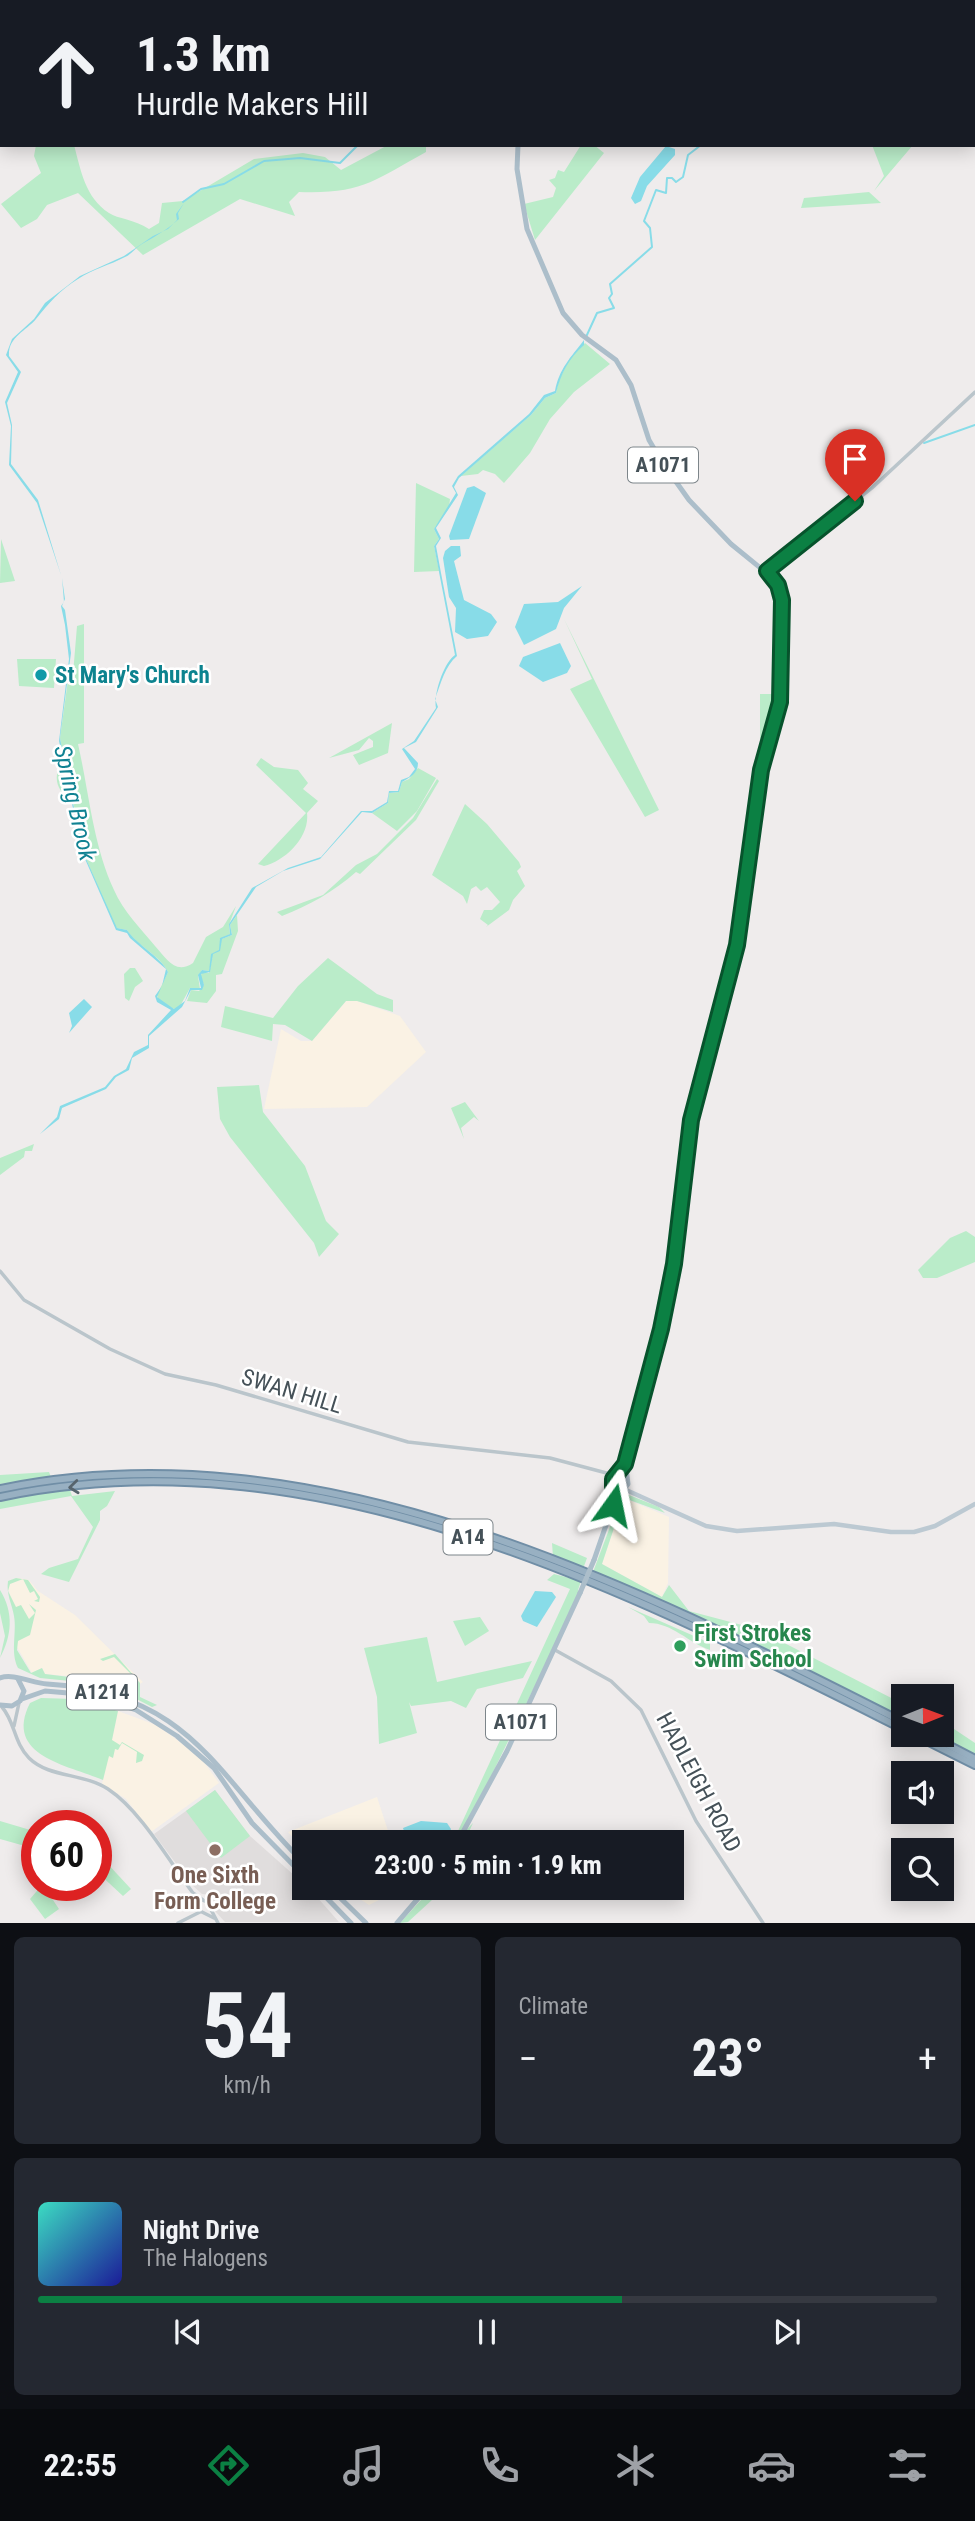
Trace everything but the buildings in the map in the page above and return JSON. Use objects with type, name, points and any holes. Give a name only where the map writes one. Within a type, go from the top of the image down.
[{"type":"highway","name":"A14","points":[[0,1489],[99,1475],[189,1475],[244,1478],[371,1502],[456,1526],[559,1561],[664,1606],[891,1716]]},
{"type":"highway","name":"A14","points":[[0,1497],[100,1484],[193,1481],[240,1485],[367,1508],[455,1532],[560,1568],[891,1723]]},
{"type":"highway","points":[[939,1747],[975,1765]]},
{"type":"highway","points":[[952,1747],[975,1759]]},
{"type":"main road","name":"A1071","points":[[518,147],[516,159],[524,216],[533,246],[561,310],[582,335],[622,368],[649,440],[676,483],[731,544],[767,571],[780,592],[782,636],[778,712],[762,764],[736,955],[691,1120],[674,1264],[661,1329],[625,1464],[618,1475]]},
{"type":"main road","name":"A1071","points":[[625,1464],[627,1479]]},
{"type":"main road","points":[[636,1492],[627,1479],[618,1475],[613,1484],[623,1489],[636,1492],[706,1525],[737,1531],[834,1524],[891,1532],[914,1532],[935,1526],[975,1504]]},
{"type":"main road","points":[[623,1489],[627,1479]]},
{"type":"main road","name":"A1071","points":[[613,1484],[615,1499]]},
{"type":"main road","name":"A1071","points":[[464,1830],[507,1751],[555,1650],[594,1560],[615,1499],[623,1489]]},
{"type":"main road","points":[[0,1678],[9,1676],[18,1679],[23,1686],[21,1700],[12,1706],[0,1705]]},
{"type":"main road","name":"A1214","points":[[18,1679],[93,1689],[138,1704],[179,1727],[292,1850]]},
{"type":"main road","name":"A1214","points":[[21,1700],[45,1691],[91,1695],[136,1710],[177,1736],[206,1760],[263,1835],[292,1865]]},
{"type":"main road","points":[[222,1781],[235,1786],[263,1835]]},
{"type":"main road","points":[[329,1900],[351,1923]]},
{"type":"main road","points":[[342,1900],[362,1921]]},
{"type":"main road","points":[[397,1923],[417,1900]]},
{"type":"street","points":[[767,571],[872,488],[975,392]]},
{"type":"street","name":"SWAN HILL","points":[[0,1271],[24,1300],[110,1349],[165,1374],[216,1385],[408,1442],[550,1458],[618,1475]]},
{"type":"street","name":"SWAN HILL","points":[[602,1473],[613,1484]]},
{"type":"street","name":"HADLEIGH ROAD","points":[[555,1650],[611,1681],[640,1710],[691,1812],[730,1877],[763,1923]]},
{"type":"street","points":[[14,1730],[21,1700]]},
{"type":"street","points":[[0,1705],[21,1749],[31,1761],[44,1769],[93,1781],[127,1805],[193,1893],[203,1900],[218,1923]]},
{"type":"street","points":[[193,1893],[196,1905],[202,1912],[214,1918]]},
{"type":"street","points":[[178,1923],[203,1900]]},
{"type":"street","points":[[188,1916],[208,1908]]},
{"type":"shaded area","points":[[346,1001],[357,1001],[400,1016],[426,1052],[367,1107],[264,1109],[281,1029],[301,1041],[312,1041]]},
{"type":"shaded area","points":[[624,1498],[669,1517],[668,1583],[662,1597],[602,1564]]},
{"type":"shaded area","points":[[11,1580],[29,1580],[38,1591],[75,1615],[143,1682],[129,1691],[91,1678],[45,1674],[42,1668],[32,1673],[17,1647],[15,1618],[8,1587]]},
{"type":"shaded area","points":[[118,1711],[156,1725],[176,1739],[201,1758],[219,1783],[151,1832],[126,1799],[102,1784]]},
{"type":"shaded area","name":"One Sixth Form College","points":[[215,1790],[250,1836],[292,1873],[292,1900],[320,1900],[339,1922],[225,1922],[214,1910],[216,1904],[210,1895],[202,1894],[192,1885],[154,1834]]},
{"type":"shaded area","points":[[377,1797],[388,1830],[293,1830]]},
{"type":"shaded area","points":[[361,1900],[379,1900],[369,1905]]},
{"type":"green space","points":[[36,147],[75,147],[85,183],[101,207],[117,217],[149,229],[159,223],[162,203],[183,201],[254,159],[303,153],[325,157],[341,170],[384,147],[426,147],[426,152],[367,184],[338,191],[299,192],[289,202],[295,216],[240,199],[143,255],[78,193],[47,205],[37,219],[21,228],[1,204],[41,173],[34,156]]},
{"type":"green space","points":[[580,147],[596,147],[604,153],[535,240],[524,204],[553,197],[556,188],[549,180],[555,178],[558,170],[564,172]]},
{"type":"green space","points":[[873,147],[911,147],[874,191],[884,176]]},
{"type":"green space","points":[[869,192],[881,203],[801,208],[804,198]]},
{"type":"green space","points":[[585,343],[610,364],[574,392],[550,419],[530,453],[504,483],[495,474],[483,470],[478,474],[461,476],[531,415],[545,398],[556,393],[570,358]]},
{"type":"green space","points":[[416,483],[450,499],[449,508],[434,529],[439,539],[434,546],[439,571],[414,572]]},
{"type":"green space","points":[[1,539],[15,581],[0,583]]},
{"type":"green space","points":[[564,619],[659,810],[645,817],[570,689],[592,679]]},
{"type":"green space","points":[[84,624],[84,743],[78,744],[96,837],[118,898],[163,956],[172,964],[181,967],[193,963],[206,937],[223,927],[236,906],[229,925],[230,934],[219,940],[232,935],[230,925],[237,915],[238,931],[222,974],[216,975],[216,991],[207,1003],[187,1001],[191,990],[199,991],[204,985],[200,976],[203,972],[209,973],[213,955],[209,971],[202,970],[198,976],[200,989],[190,988],[179,1008],[174,1009],[159,1002],[157,995],[168,972],[127,930],[117,928],[114,924],[83,852],[72,796],[72,802],[57,782],[58,771],[64,758],[60,738],[68,680],[73,674],[77,626]]},
{"type":"green space","points":[[17,659],[56,659],[54,688],[19,686]]},
{"type":"green space","points":[[760,694],[773,694],[772,710],[760,749]]},
{"type":"green space","points":[[392,723],[388,753],[359,765],[353,755],[373,747],[373,741],[369,738],[359,750],[329,758]]},
{"type":"green space","points":[[261,758],[274,767],[298,770],[308,783],[303,789],[318,801],[307,813],[305,831],[295,847],[280,859],[264,866],[258,864],[306,813],[256,765]]},
{"type":"green space","points":[[418,768],[436,778],[417,811],[397,831],[372,813],[388,803],[389,793],[399,792],[402,782],[409,779]]},
{"type":"green space","points":[[437,779],[439,781],[416,820],[360,874],[356,872],[330,892],[302,907],[282,916],[277,912],[323,895],[356,865],[377,854],[413,818]]},
{"type":"green space","points":[[465,804],[487,824],[519,862],[521,867],[517,871],[525,886],[513,900],[509,910],[486,927],[488,925],[480,919],[484,910],[492,910],[500,902],[487,887],[481,891],[476,886],[471,889],[467,904],[463,896],[432,875]]},
{"type":"green space","points":[[328,958],[377,994],[393,1000],[393,1012],[357,1001],[346,1001],[312,1041],[285,1025],[273,1024],[272,1041],[221,1027],[225,1006],[273,1018],[298,986]]},
{"type":"green space","points":[[130,968],[135,968],[143,981],[135,987],[129,1001],[125,998],[124,974]]},
{"type":"green space","points":[[259,1085],[263,1112],[305,1166],[326,1221],[339,1234],[319,1257],[314,1243],[230,1137],[220,1119],[217,1087]]},
{"type":"green space","points":[[465,1102],[479,1121],[474,1117],[461,1128],[464,1139],[451,1108]]},
{"type":"green space","points":[[34,1144],[32,1151],[25,1151],[24,1157],[0,1175],[0,1158]]},
{"type":"green space","points":[[966,1231],[975,1237],[975,1262],[937,1278],[923,1278],[918,1270],[950,1238]]},
{"type":"green space","points":[[49,1472],[51,1477],[0,1484],[0,1475]]},
{"type":"green space","points":[[70,1490],[72,1496],[115,1491],[107,1506],[100,1511],[100,1520],[69,1582],[41,1574],[49,1568],[78,1559],[93,1527],[71,1496],[0,1509],[0,1501]]},
{"type":"green space","points":[[629,1495],[659,1507],[665,1513],[624,1498],[602,1564],[662,1597],[669,1585],[689,1611],[757,1629],[891,1698],[891,1714],[593,1572],[623,1497]]},
{"type":"green space","points":[[552,1543],[587,1558],[583,1569],[553,1557]]},
{"type":"green space","points":[[554,1574],[581,1581],[578,1590],[580,1593],[465,1830],[458,1830],[570,1589],[547,1580]]},
{"type":"green space","points":[[23,1579],[10,1584],[8,1591],[8,1581]]},
{"type":"green space","points":[[23,1579],[28,1580],[40,1597],[39,1602],[34,1601],[38,1599],[34,1591],[30,1593]]},
{"type":"green space","points":[[0,1590],[8,1607],[10,1624],[0,1658],[5,1636],[0,1613]]},
{"type":"green space","points":[[8,1591],[16,1607],[21,1605],[29,1619],[35,1613],[29,1604],[36,1610],[30,1635],[18,1641],[17,1650],[31,1673],[42,1668],[45,1674],[94,1680],[128,1690],[137,1685],[137,1680],[114,1657],[103,1661],[100,1659],[115,1654],[140,1683],[140,1697],[157,1705],[152,1707],[121,1691],[80,1682],[40,1678],[18,1668],[14,1656],[14,1616]]},
{"type":"green space","points":[[628,1607],[710,1643],[710,1650],[665,1626],[649,1623],[644,1616]]},
{"type":"green space","points":[[480,1617],[489,1631],[465,1646],[453,1621]]},
{"type":"green space","points":[[427,1637],[437,1682],[532,1661],[523,1678],[477,1689],[466,1708],[451,1701],[411,1706],[409,1702],[417,1733],[379,1744],[377,1697],[364,1648]]},
{"type":"green space","points":[[41,1698],[75,1699],[118,1711],[112,1740],[120,1745],[122,1742],[144,1755],[142,1761],[136,1763],[137,1752],[122,1743],[118,1750],[115,1749],[113,1758],[109,1756],[103,1780],[43,1756],[32,1747],[25,1735],[24,1721],[30,1703]]},
{"type":"green space","points":[[954,1729],[975,1743],[975,1757],[954,1746]]},
{"type":"green space","points":[[215,1790],[250,1836],[221,1858],[186,1811]]},
{"type":"green space","points":[[0,1821],[21,1827],[21,1845],[0,1839]]},
{"type":"green space","points":[[112,1869],[131,1889],[123,1896],[112,1886]]},
{"type":"green space","points":[[421,1900],[432,1900],[408,1922],[400,1923]]},
{"type":"green space","points":[[32,1901],[54,1901],[59,1909],[45,1919]]},
{"type":"water","points":[[665,147],[675,149],[675,155],[647,186],[641,201],[635,204],[631,198],[640,177]]},
{"type":"water","points":[[163,231],[127,256],[90,272],[66,288],[14,339],[9,349],[9,356],[21,372],[7,403],[12,425],[11,464],[38,500],[61,575],[37,503],[9,465],[11,426],[5,402],[18,372],[6,355],[12,339],[34,319],[45,303],[80,276],[124,256]]},
{"type":"water","points":[[584,340],[584,345],[566,366],[556,393],[545,398],[531,415],[459,478],[454,487],[458,495],[436,528],[441,538],[436,546],[457,656],[446,670],[436,696],[443,671],[455,655],[434,546],[439,539],[434,529],[456,493],[452,486],[458,476],[529,414],[544,395],[555,391],[563,370]]},
{"type":"water","points":[[474,486],[486,493],[469,539],[450,540],[449,536],[467,488]]},
{"type":"water","points":[[451,546],[460,546],[461,556],[454,561],[464,600],[491,614],[497,622],[488,636],[467,639],[455,632],[456,608],[449,597],[443,558],[445,551]]},
{"type":"water","points":[[582,586],[564,608],[556,629],[524,645],[515,627],[524,604],[558,602]]},
{"type":"water","points":[[63,603],[71,653],[60,738],[83,852],[117,928],[127,930],[160,961],[165,967],[168,972],[162,985],[166,969],[127,933],[116,930],[82,852],[59,741],[69,659],[61,606]]},
{"type":"water","points":[[560,643],[571,666],[567,673],[543,682],[519,666],[523,657]]},
{"type":"water","points":[[436,701],[438,707],[416,742],[404,748],[418,763],[418,767],[413,775],[402,782],[399,792],[389,793],[388,803],[372,813],[362,812],[320,859],[283,871],[256,887],[230,925],[232,935],[222,939],[220,951],[213,954],[210,972],[201,974],[204,985],[202,990],[191,990],[182,1007],[149,1036],[149,1048],[132,1058],[129,1070],[116,1077],[106,1089],[62,1108],[59,1119],[40,1134],[57,1117],[60,1106],[105,1087],[114,1076],[126,1069],[134,1052],[148,1045],[148,1035],[171,1010],[157,1002],[155,996],[162,987],[157,997],[174,1009],[185,1001],[190,988],[201,988],[198,975],[202,970],[209,971],[211,954],[219,950],[220,938],[230,934],[229,924],[252,888],[288,868],[321,857],[361,811],[372,811],[387,802],[389,791],[398,791],[401,780],[409,777],[415,769],[402,749],[414,741],[436,708]]},
{"type":"water","points":[[84,999],[92,1007],[69,1033],[72,1026],[69,1013]]},
{"type":"water","points":[[535,1591],[552,1592],[556,1597],[537,1627],[523,1621],[521,1616]]},
{"type":"water","points":[[421,1821],[447,1823],[451,1829],[404,1830]]},
{"type":"waterway","name":"Spring Brook","points":[[183,202],[201,189],[224,184],[264,161],[300,158],[340,163],[356,147]]},
{"type":"waterway","points":[[586,337],[597,313],[614,308],[609,298],[612,294],[610,284],[652,247],[650,228],[644,221],[656,190],[666,193],[667,178],[676,182],[683,177],[688,155],[698,147]]},
{"type":"waterway","points":[[924,443],[975,425]]},
{"type":"place","name":"St Mary's Church","points":[[41,675]]},
{"type":"place","name":"First Strokes Swim School","points":[[680,1646]]},
{"type":"place","name":"One Sixth Form College","points":[[215,1850]]},
{"type":"route","points":[[613,1505],[613,1479],[625,1464],[661,1329],[677,1245],[691,1120],[733,965],[761,770],[780,702],[783,610],[778,585],[767,571],[855,501]]}]
